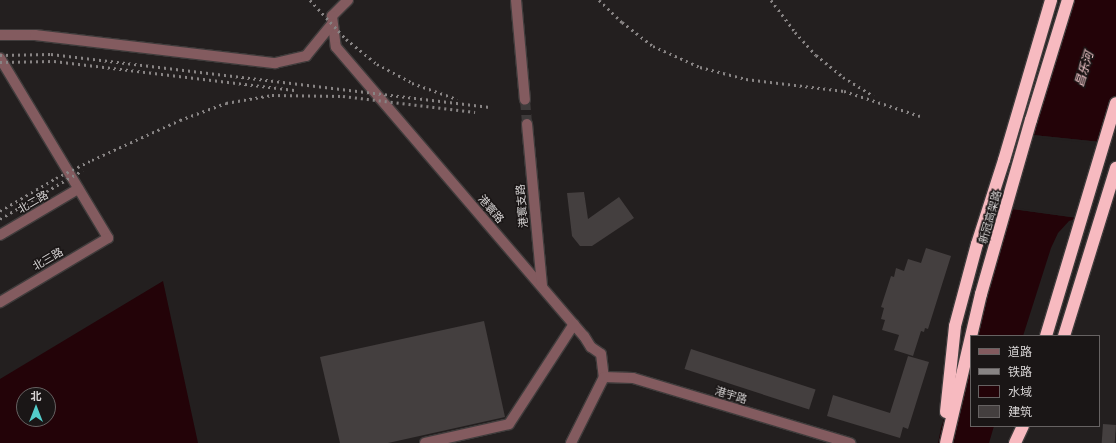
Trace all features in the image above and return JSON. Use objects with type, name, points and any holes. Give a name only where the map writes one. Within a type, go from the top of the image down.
[{"type":"highway","points":[[945,443],[955,326],[977,244],[1051,0]]},
{"type":"highway","name":"新冠高架路","points":[[971,335],[981,294],[1031,120],[1068,0]]},
{"type":"highway","points":[[1046,335],[1116,103]]},
{"type":"highway","points":[[1064,335],[1116,168]]},
{"type":"highway","name":"新冠高架路","points":[[945,443],[970,340]]},
{"type":"highway","points":[[1014,443],[1019,427]]},
{"type":"highway","points":[[1014,443],[1022,427]]},
{"type":"street","points":[[0,35],[35,36],[275,63],[306,56],[332,24],[332,16],[348,0]]},
{"type":"street","points":[[516,0],[525,100]]},
{"type":"street","name":"港寰路","points":[[332,24],[336,47],[542,286],[591,347],[601,354],[604,377]]},
{"type":"street","points":[[0,58],[4,70],[78,189]]},
{"type":"street","points":[[1112,138],[1116,123]]},
{"type":"street","name":"港寰支路","points":[[527,124],[542,286]]},
{"type":"street","name":"北二路","points":[[0,235],[78,189]]},
{"type":"street","name":"北三路","points":[[0,302],[108,238],[78,189]]},
{"type":"street","points":[[425,443],[509,424],[574,324]]},
{"type":"street","points":[[571,443],[604,377]]},
{"type":"street","name":"港宇路","points":[[604,377],[633,378],[850,443]]},
{"type":"water","name":"昌乐河","points":[[1073,0],[1116,0],[1116,94],[1101,142],[1033,135]]},
{"type":"water","points":[[1012,209],[1078,218],[1069,221],[1058,233],[1051,248],[1023,335],[971,335]]},
{"type":"water","points":[[163,281],[198,443],[0,443],[0,379]]},
{"type":"water","points":[[970,339],[970,427],[994,427],[989,443],[938,443],[941,428]]},
{"type":"pier","points":[[1033,135],[1101,142],[1100,144],[1033,137]]},
{"type":"pier","points":[[1012,207],[1078,216],[1078,218],[1012,209]]},
{"type":"building","points":[[584,192],[588,219],[619,197],[634,218],[592,246],[580,246],[572,236],[567,193]]},
{"type":"building","points":[[926,248],[951,256],[928,329],[925,328],[924,332],[921,331],[913,356],[894,350],[899,335],[882,330],[885,320],[881,319],[884,308],[881,307],[891,276],[894,277],[896,268],[904,271],[908,259],[921,263]]},
{"type":"building","points":[[484,321],[505,417],[388,443],[340,443],[320,357]]},
{"type":"building","points":[[691,349],[816,389],[809,409],[685,369]]},
{"type":"building","points":[[908,356],[929,362],[908,429],[903,427],[900,438],[827,416],[833,395],[890,413]]},
{"type":"building","points":[[1103,424],[1116,425],[1115,443],[1102,443]]},
{"type":"tunnel","points":[[525,100],[527,124]]},
{"type":"railway","points":[[310,0],[346,39],[377,64],[412,83],[457,99]]},
{"type":"railway","points":[[599,0],[622,22],[653,46],[700,67],[746,79],[844,91],[920,116]]},
{"type":"railway","points":[[771,0],[795,32],[816,55],[843,77],[874,96]]},
{"type":"railway","points":[[0,55],[51,54],[490,107]]},
{"type":"railway","points":[[0,62],[54,61],[294,90]]},
{"type":"railway","points":[[0,211],[56,178],[92,160],[180,120],[226,103],[272,95],[343,96],[475,112]]},
{"type":"railway","points":[[0,219],[83,170]]}]
